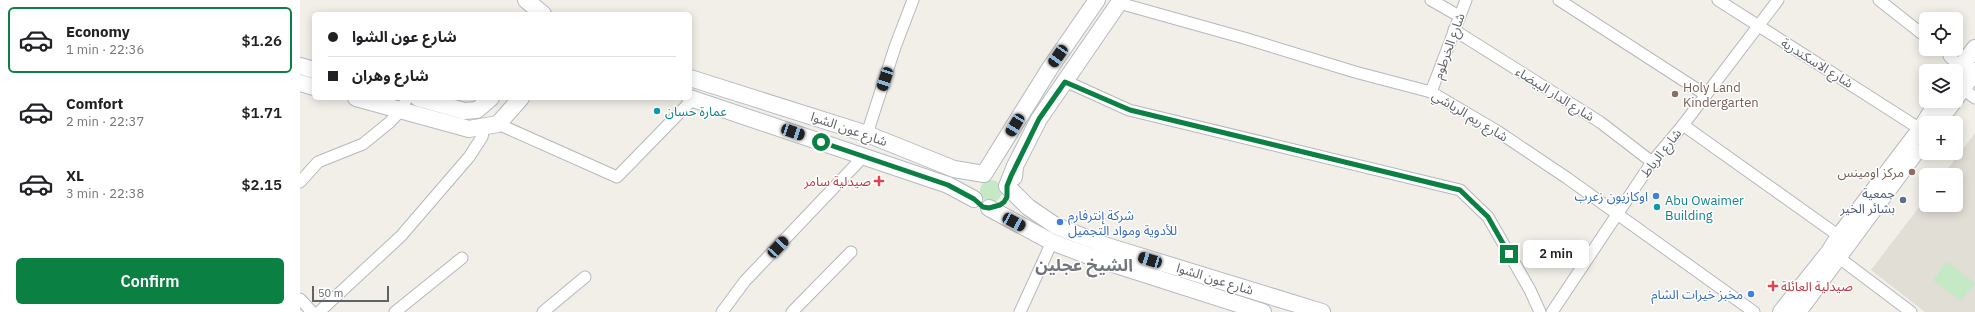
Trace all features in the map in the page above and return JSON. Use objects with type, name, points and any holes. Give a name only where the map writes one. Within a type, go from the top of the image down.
[{"type":"main road","points":[[526,0],[541,12]]},
{"type":"main road","points":[[984,174],[996,174],[1005,180],[1007,186],[1007,197],[1000,205],[989,208],[978,203],[974,199],[973,187],[975,182],[984,174],[996,157],[1050,68],[1097,0]]},
{"type":"main road","points":[[1007,186],[1015,166],[1039,119],[1120,2]]},
{"type":"main road","points":[[1963,71],[1975,48]]},
{"type":"main road","points":[[300,66],[312,69]]},
{"type":"main road","name":"شارع عون الشوا","points":[[692,79],[867,134],[954,169],[984,174]]},
{"type":"main road","points":[[300,83],[312,86]]},
{"type":"main road","name":"شارع عون الشوا","points":[[692,98],[948,185],[974,199]]},
{"type":"main road","points":[[372,100],[404,104],[469,129],[491,126],[519,100]]},
{"type":"main road","points":[[425,100],[464,111],[472,111],[477,110],[489,100]]},
{"type":"main road","points":[[1781,312],[1829,252],[1839,236],[1921,128],[1934,108]]},
{"type":"main road","points":[[1798,312],[1838,257],[1919,137]]},
{"type":"main road","points":[[962,170],[981,166],[996,157]]},
{"type":"main road","points":[[1015,166],[1014,179],[1019,198]]},
{"type":"main road","name":"شارع عون الشوا","points":[[1007,186],[1028,207],[1056,226],[1107,246],[1322,312]]},
{"type":"main road","name":"شارع عون الشوا","points":[[989,208],[1052,242],[1097,260],[1263,312]]},
{"type":"street","points":[[867,134],[895,47],[913,0]]},
{"type":"street","points":[[1431,0],[1459,16]]},
{"type":"street","name":"شارع الخرطوم","points":[[1432,92],[1466,0]]},
{"type":"street","points":[[1559,0],[1706,95]]},
{"type":"street","name":"شارع الاسكندرية","points":[[1718,0],[1919,131]]},
{"type":"street","name":"شارع الرباط","points":[[1552,312],[1652,162],[1683,125],[1778,0]]},
{"type":"street","points":[[1880,0],[1919,32]]},
{"type":"street","name":"شارع ريم الرياشي","points":[[1120,2],[1355,72],[1432,92],[1497,131],[1568,178],[1617,215],[1754,312]]},
{"type":"street","name":"شارع الدار البيضاء","points":[[1454,30],[1600,122],[1652,162]]},
{"type":"street","points":[[1065,82],[1130,110],[1460,190],[1488,217],[1530,290],[1540,312]]},
{"type":"street","points":[[319,312],[402,236],[470,157],[482,137],[491,126],[617,177],[689,100]]},
{"type":"street","points":[[300,182],[318,162],[363,144],[390,122],[404,104]]},
{"type":"street","points":[[1683,125],[1839,236]]},
{"type":"street","points":[[722,312],[745,281],[864,156]]},
{"type":"street","points":[[1020,312],[1052,242]]},
{"type":"street","points":[[792,312],[851,252]]},
{"type":"street","points":[[1838,257],[1911,312]]},
{"type":"street","points":[[395,312],[462,258]]},
{"type":"street","points":[[543,312],[585,277]]},
{"type":"street","points":[[300,299],[312,312]]},
{"type":"shaded area","points":[[1975,133],[1975,312],[1925,312],[1871,270],[1919,207],[1919,212],[1963,212],[1963,168],[1948,168],[1954,160],[1963,160],[1963,149]]},
{"type":"green space","points":[[991,180],[999,183],[1002,191],[999,199],[991,202],[983,199],[980,191],[983,183]]},
{"type":"green space","points":[[1947,262],[1975,283],[1961,301],[1933,280]]},
{"type":"place","name":"Holy Land Kindergarten","points":[[1675,94]]},
{"type":"place","name":"عمارة حسان","points":[[657,111]]},
{"type":"place","name":"مركز اومينس","points":[[1912,172]]},
{"type":"place","name":"صيدلية سامر","points":[[879,181]]},
{"type":"place","name":"اوكازيون زعرب","points":[[1656,196]]},
{"type":"place","name":"جمعية بشائر الخير","points":[[1903,200]]},
{"type":"place","name":"Abu Owaimer Building","points":[[1657,207]]},
{"type":"place","name":"شركة إنترفارم للأدوية ومواد التجميل","points":[[1060,222]]},
{"type":"place","name":"صيدلية العائلة","points":[[1773,286]]},
{"type":"place","name":"مخبز خيرات الشام","points":[[1751,294]]},
{"type":"district","name":"الشيخ عجلين","points":[[1084,265]]},
{"type":"route","points":[[821,142],[948,185],[974,199],[983,207],[994,208],[1004,202],[1007,197],[1007,186],[1015,166],[1039,119],[1065,82],[1130,110],[1460,190],[1488,217],[1509,254]]}]
